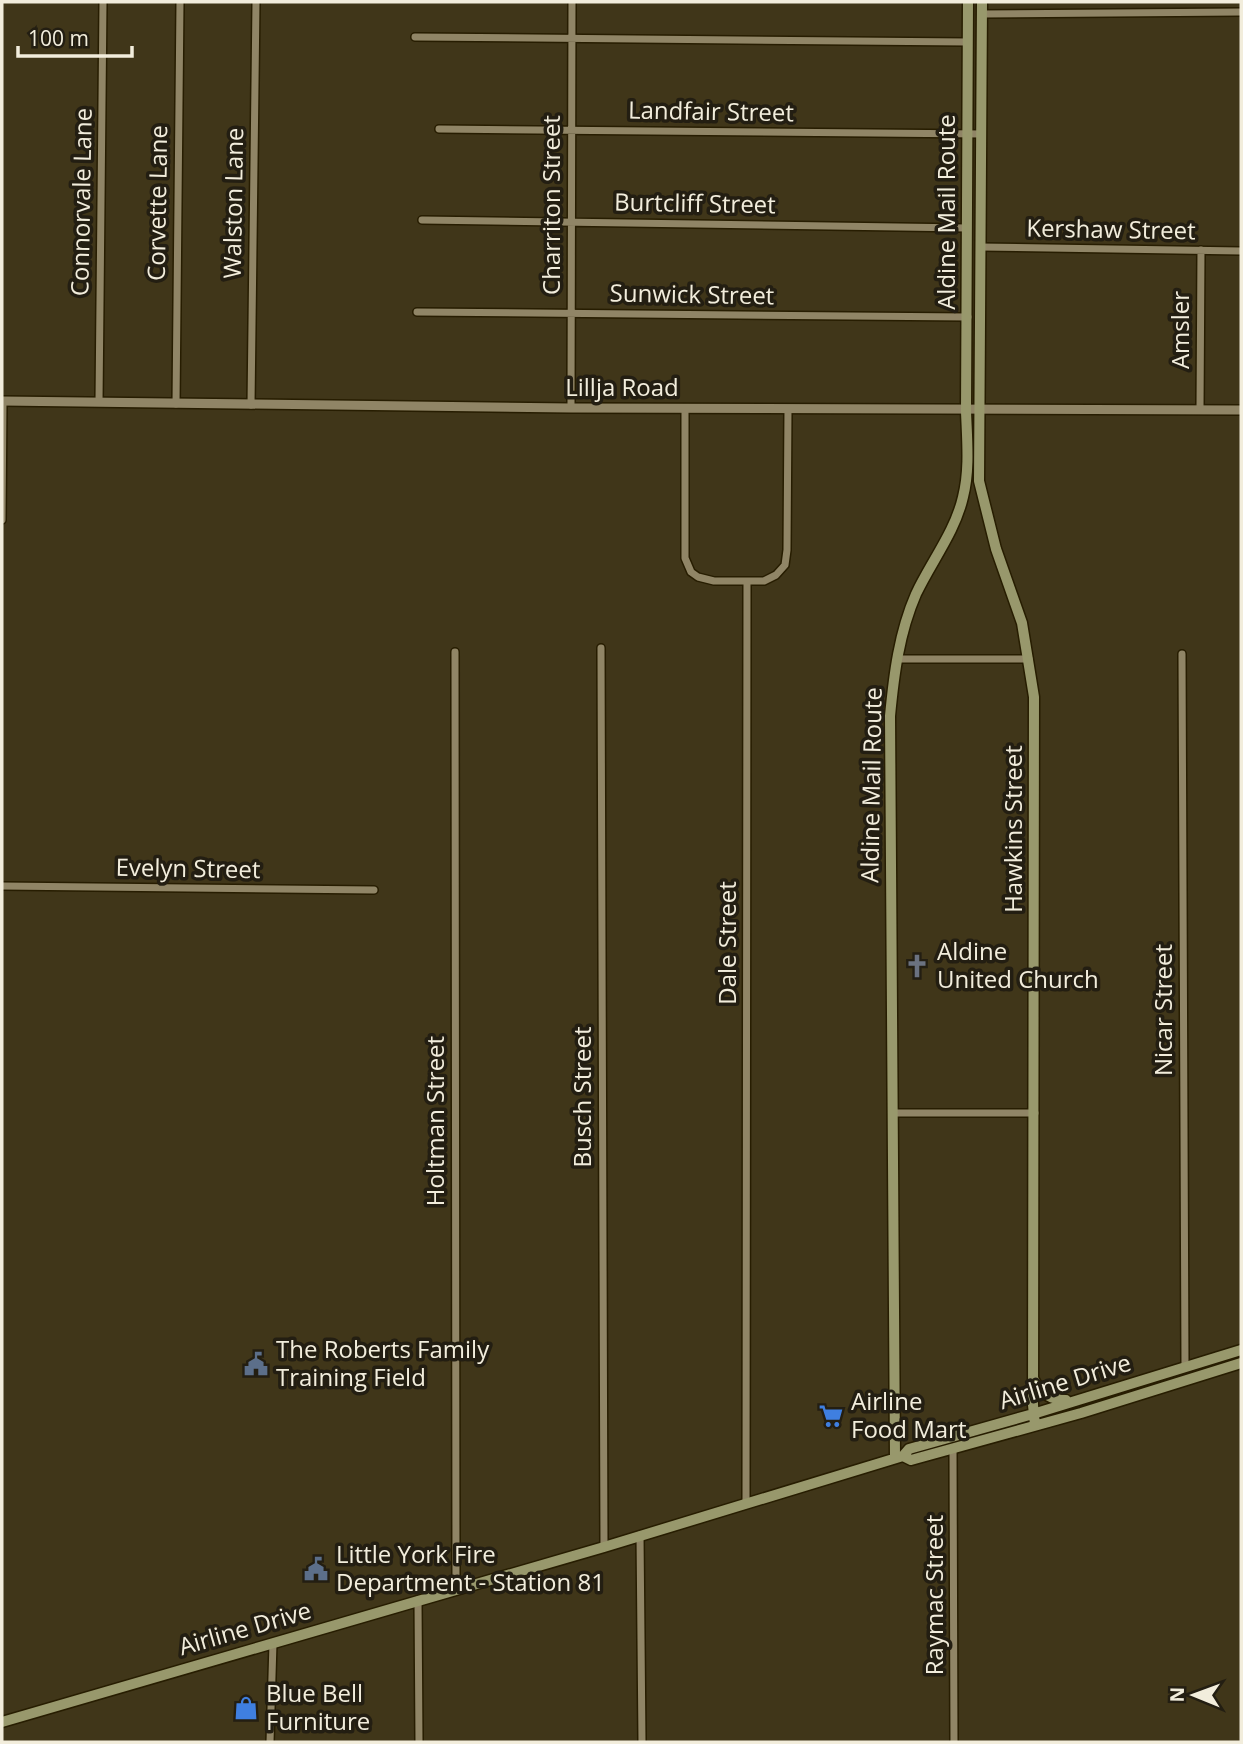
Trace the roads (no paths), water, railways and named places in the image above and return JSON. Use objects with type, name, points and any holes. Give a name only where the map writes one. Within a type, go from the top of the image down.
[{"type":"main road","name":"Aldine Mail Route","points":[[899,1457],[890,716],[897,659],[916,595],[958,516],[964,497],[968,453],[968,2]]},
{"type":"main road","name":"Aldine Mail Route","points":[[979,461],[982,2]]},
{"type":"main road","name":"Hawkins Street","points":[[979,461],[979,481],[984,507],[1021,623],[1029,659],[1035,733],[1034,1420]]},
{"type":"main road","name":"Airline Drive","points":[[899,1457],[911,1460],[953,1448],[1034,1420],[1077,1401],[1241,1350]]},
{"type":"main road","name":"Airline Drive","points":[[2,1722],[604,1547],[899,1457],[909,1449],[1034,1420],[1241,1363]]},
{"type":"main road","points":[[1034,1380],[1045,1395],[1055,1400],[1077,1401]]},
{"type":"street","name":"Connorvale Lane","points":[[99,402],[103,2]]},
{"type":"street","name":"Corvette Lane","points":[[176,404],[180,2]]},
{"type":"street","name":"Walston Lane","points":[[251,405],[256,2]]},
{"type":"street","name":"Charriton Street","points":[[571,408],[572,2]]},
{"type":"street","points":[[982,14],[1241,12]]},
{"type":"street","points":[[415,37],[968,43]]},
{"type":"street","name":"Landfair Street","points":[[439,129],[982,134]]},
{"type":"street","name":"Burtcliff Street","points":[[422,219],[967,228]]},
{"type":"street","name":"Kershaw Street","points":[[980,247],[1241,251]]},
{"type":"street","name":"Amsler","points":[[1200,410],[1201,250]]},
{"type":"street","name":"Sunwick Street","points":[[416,312],[968,317]]},
{"type":"street","name":"Lillja Road","points":[[2,401],[967,411],[1241,410]]},
{"type":"street","points":[[2,401],[2,520]]},
{"type":"street","points":[[685,408],[684,541],[687,566],[691,572],[706,580],[747,583],[764,582],[776,575],[785,565],[788,409]]},
{"type":"street","name":"Dale Street","points":[[747,583],[747,1503]]},
{"type":"street","name":"Busch Street","points":[[601,648],[604,1547]]},
{"type":"street","name":"Holtman Street","points":[[455,652],[456,1589]]},
{"type":"street","name":"Nicar Street","points":[[1182,654],[1185,1366]]},
{"type":"street","points":[[897,659],[1029,659]]},
{"type":"street","name":"Evelyn Street","points":[[2,886],[374,890]]},
{"type":"street","points":[[893,1113],[1035,1113]]},
{"type":"street","name":"Raymac Street","points":[[953,1448],[954,1742]]},
{"type":"street","points":[[640,1535],[642,1742]]},
{"type":"street","points":[[418,1600],[419,1742]]},
{"type":"street","points":[[270,1742],[273,1643]]},
{"type":"place","name":"Aldine United Church","points":[[917,966]]},
{"type":"place","name":"The Roberts Family Training Field","points":[[256,1364]]},
{"type":"place","name":"Airline Food Mart","points":[[831,1416]]},
{"type":"place","name":"Little York Fire Department - Station 81","points":[[316,1569]]},
{"type":"place","name":"Blue Bell Furniture","points":[[246,1708]]}]
